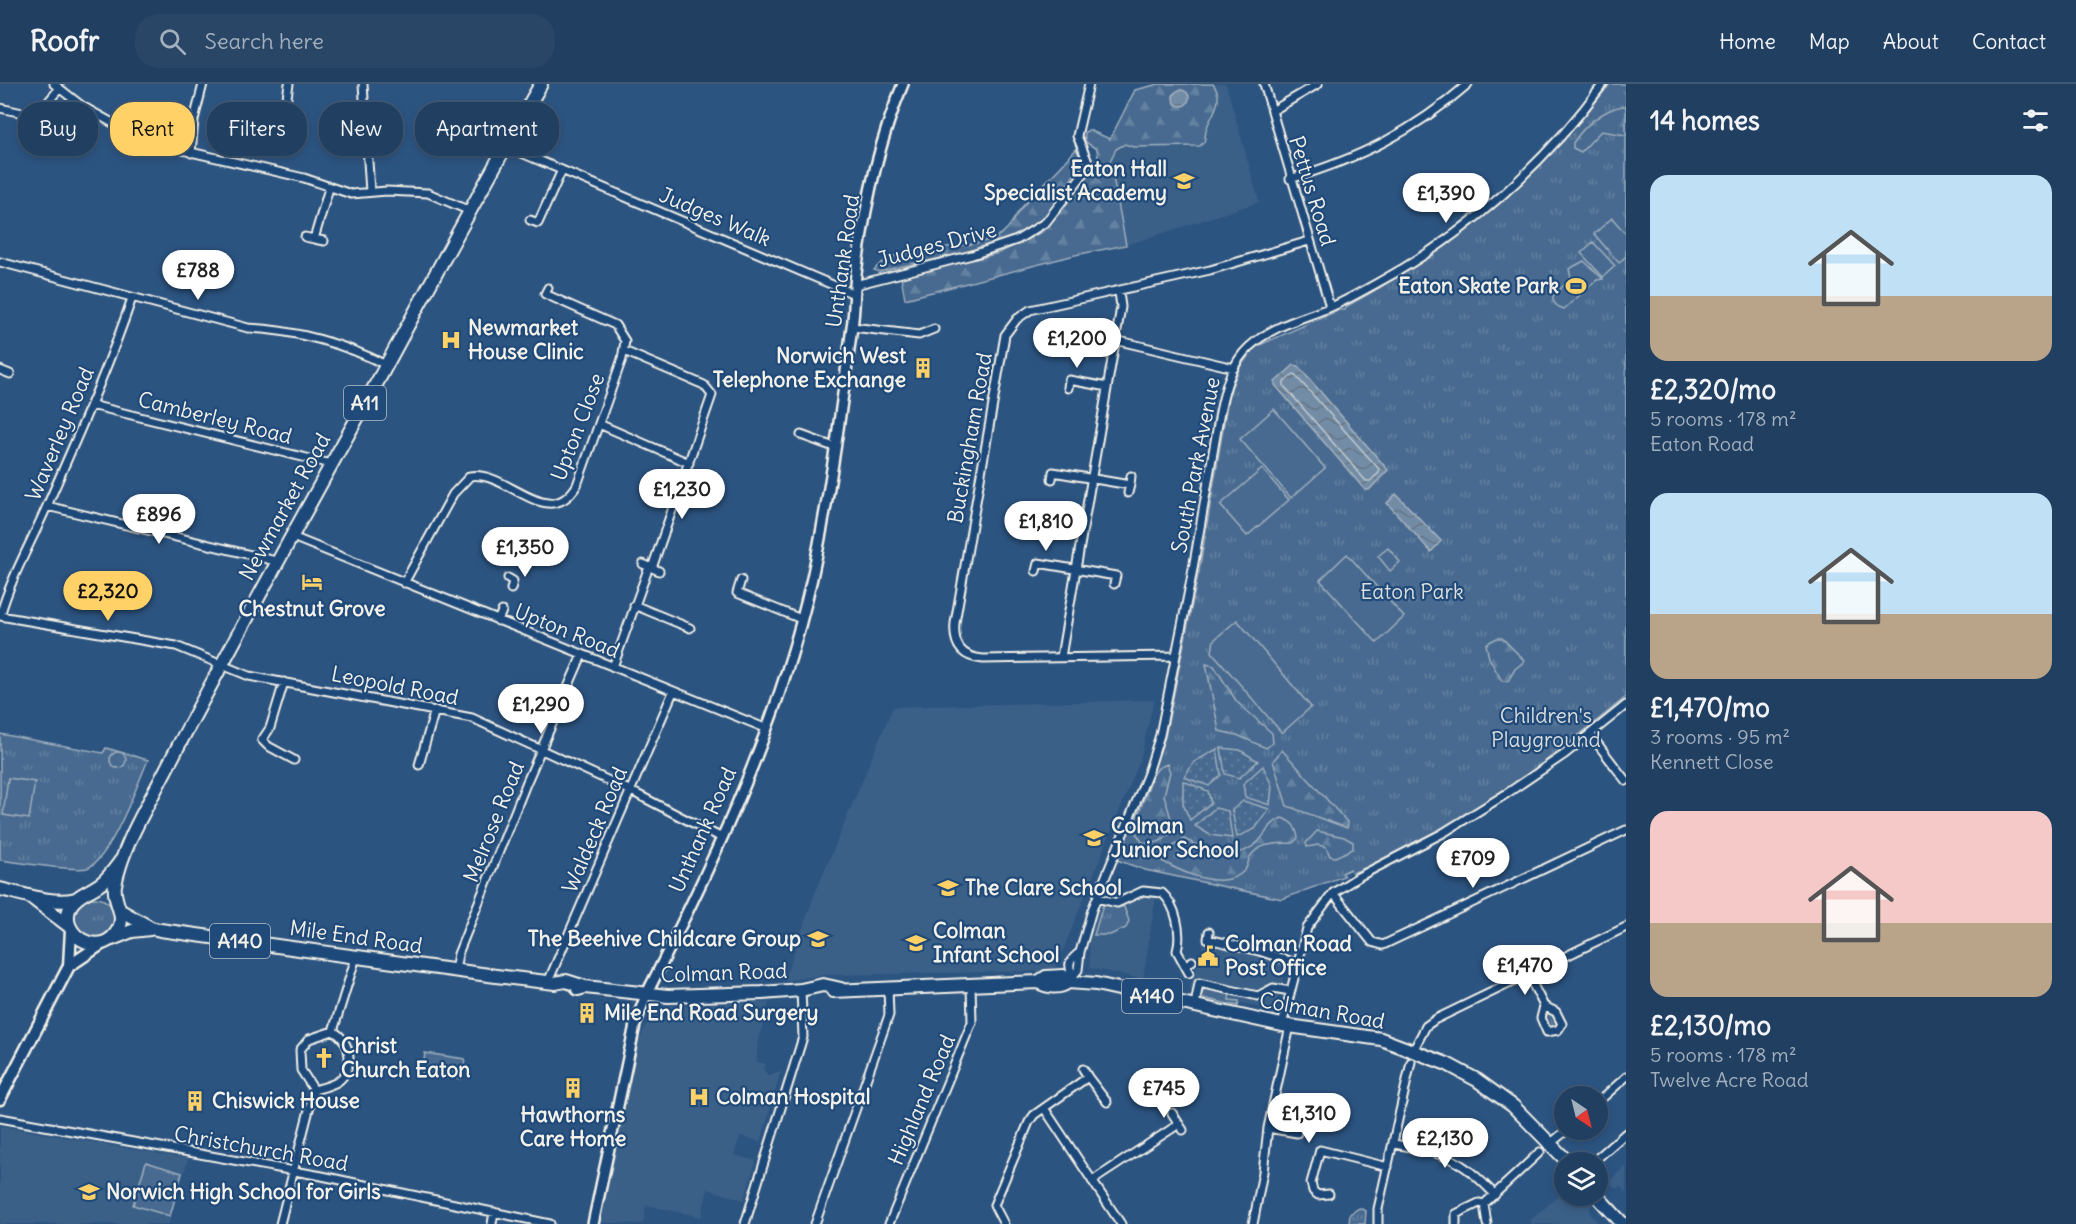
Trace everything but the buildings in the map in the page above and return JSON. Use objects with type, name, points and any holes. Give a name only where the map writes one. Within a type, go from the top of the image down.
[{"type":"highway","name":"Newmarket Road","points":[[530,102],[540,84]]},
{"type":"highway","name":"Newmarket Road","points":[[106,941],[120,927],[119,906],[114,887],[122,859],[276,561],[500,156]]},
{"type":"highway","name":"Newmarket Road","points":[[76,899],[104,881],[122,859]]},
{"type":"highway","points":[[0,889],[31,897],[67,901],[76,899]]},
{"type":"highway","name":"A140","points":[[89,891],[104,892],[119,906]]},
{"type":"highway","points":[[31,897],[85,942],[106,941]]},
{"type":"highway","points":[[70,928],[69,912],[76,899]]},
{"type":"highway","name":"Mile End Road","points":[[119,906],[151,928]]},
{"type":"highway","name":"Mile End Road","points":[[106,941],[132,931],[151,928],[552,982],[567,988],[585,987],[646,995]]},
{"type":"highway","name":"Colman Road","points":[[646,995],[802,990],[817,993],[841,989],[1038,982],[1046,986],[1059,986],[1071,980],[1095,984],[1286,1026],[1381,1039],[1412,1057],[1447,1064],[1477,1080],[1513,1106],[1560,1152]]},
{"type":"highway","points":[[1606,1206],[1623,1224]]},
{"type":"main road","points":[[0,1099],[69,966],[70,928]]},
{"type":"main road","points":[[69,966],[106,941]]},
{"type":"street","points":[[195,116],[203,84]]},
{"type":"street","points":[[286,102],[289,84]]},
{"type":"street","points":[[363,84],[370,192]]},
{"type":"street","name":"Unthank Road","points":[[593,1224],[635,1025],[646,995],[743,788],[801,619],[817,553],[852,327],[855,290],[878,163],[903,84]]},
{"type":"street","name":"Judges Drive","points":[[855,290],[994,249],[1017,240],[1046,222],[1084,173],[1088,162],[1077,136],[1089,84]]},
{"type":"street","name":"Pettus Road","points":[[1264,84],[1290,179],[1330,307]]},
{"type":"street","points":[[1272,111],[1318,84]]},
{"type":"street","points":[[1290,179],[1346,162],[1392,139],[1424,119],[1468,84]]},
{"type":"street","name":"South Park Avenue","points":[[1071,980],[1070,962],[1080,952],[1097,898],[1154,755],[1175,656],[1224,389],[1234,368],[1250,346],[1270,331],[1330,307],[1402,269],[1475,217],[1552,146],[1603,84]]},
{"type":"street","points":[[45,102],[56,86],[110,123]]},
{"type":"street","points":[[0,108],[18,112]]},
{"type":"street","points":[[195,154],[304,178],[351,194],[428,193],[470,211]]},
{"type":"street","name":"Judges Walk","points":[[529,156],[855,290]]},
{"type":"street","points":[[530,220],[540,224],[562,170]]},
{"type":"street","points":[[314,239],[328,188]]},
{"type":"street","points":[[305,237],[324,241]]},
{"type":"street","name":"Buckingham Road","points":[[1175,656],[972,658],[960,650],[956,642],[956,623],[1005,335],[1017,319],[1030,310],[1210,270],[1310,241]]},
{"type":"street","points":[[0,262],[248,328],[272,330],[335,344],[386,365]]},
{"type":"street","points":[[1061,657],[1121,307],[1119,291]]},
{"type":"street","name":"Upton Close","points":[[404,583],[453,494],[470,476],[485,476],[547,504],[557,503],[572,494],[577,485],[624,351],[623,336],[615,325],[546,294]]},
{"type":"street","name":"Waverley Road","points":[[0,616],[10,583],[91,405],[132,298]]},
{"type":"street","points":[[852,327],[919,335],[934,329]]},
{"type":"street","points":[[919,335],[920,344]]},
{"type":"street","points":[[1115,340],[1234,368]]},
{"type":"street","points":[[613,667],[634,605],[652,570],[712,402],[709,389],[624,351]]},
{"type":"street","points":[[4,371],[6,362]]},
{"type":"street","points":[[1069,380],[1107,387]]},
{"type":"street","name":"Camberley Road","points":[[91,405],[331,464]]},
{"type":"street","points":[[598,424],[689,463]]},
{"type":"street","points":[[801,435],[834,447]]},
{"type":"street","points":[[1053,472],[1129,489],[1131,476]]},
{"type":"street","points":[[47,506],[276,561]]},
{"type":"street","name":"Upton Road","points":[[290,536],[765,728]]},
{"type":"street","points":[[643,564],[652,570]]},
{"type":"street","points":[[1038,564],[1077,570],[1115,580],[1117,568]]},
{"type":"street","points":[[741,580],[737,593],[801,619]]},
{"type":"street","points":[[511,583],[521,585]]},
{"type":"street","points":[[634,605],[690,628]]},
{"type":"street","points":[[498,621],[502,612]]},
{"type":"street","name":"Leopold Road","points":[[0,616],[176,646],[237,673],[472,718],[629,790],[720,837]]},
{"type":"street","name":"Melrose Road","points":[[455,970],[458,954],[541,749],[582,655]]},
{"type":"street","points":[[284,682],[270,728],[262,740],[287,759],[294,760]]},
{"type":"street","name":"Waldeck Road","points":[[552,982],[629,790],[673,692]]},
{"type":"street","points":[[1252,1224],[1263,1172],[1290,991],[1307,928],[1333,893],[1473,815],[1538,774],[1626,705]]},
{"type":"street","points":[[419,765],[435,710]]},
{"type":"street","points":[[1590,734],[1626,781]]},
{"type":"street","points":[[1333,893],[1372,942],[1383,945],[1626,830]]},
{"type":"street","points":[[1097,898],[1117,903],[1143,891],[1162,893],[1172,904],[1179,939],[1177,951],[1187,969],[1192,961]]},
{"type":"street","points":[[1378,1224],[1378,1209],[1412,1057],[1426,1026],[1436,1018],[1626,927]]},
{"type":"street","points":[[1206,947],[1208,936],[1296,963]]},
{"type":"street","points":[[333,1031],[356,957]]},
{"type":"street","points":[[1528,975],[1544,1006]]},
{"type":"street","points":[[1195,1005],[1196,982],[1258,996],[1273,988],[1290,991]]},
{"type":"street","name":"Highland Road","points":[[889,1224],[972,1022],[971,985]]},
{"type":"street","points":[[815,1224],[889,1015],[888,988]]},
{"type":"street","points":[[745,1224],[803,1037],[802,990]]},
{"type":"street","points":[[280,1224],[314,1090],[301,1070],[300,1050],[309,1039],[333,1031],[339,1034],[347,1048],[350,1065],[344,1077],[335,1084],[314,1090]]},
{"type":"street","points":[[1083,1069],[1107,1102]]},
{"type":"street","points":[[1002,1223],[994,1205],[1029,1122],[1044,1108],[1088,1077]]},
{"type":"street","points":[[1608,1093],[1626,1077]]},
{"type":"street","points":[[1044,1108],[1121,1224]]},
{"type":"street","points":[[1092,1181],[1181,1127],[1172,1113]]},
{"type":"street","name":"Christchurch Road","points":[[0,1118],[293,1171],[550,1224]]},
{"type":"street","points":[[1268,1128],[1297,1133]]},
{"type":"street","points":[[1604,1152],[1626,1133]]},
{"type":"street","points":[[1551,1143],[1555,1140]]},
{"type":"street","points":[[1394,1144],[1455,1158],[1473,1171],[1495,1195]]},
{"type":"street","points":[[1329,1194],[1318,1195],[1312,1191],[1311,1183],[1320,1150],[1388,1167]]},
{"type":"street","points":[[1456,1224],[1456,1214],[1479,1203],[1484,1204],[1540,1152]]},
{"type":"street","points":[[1484,1204],[1487,1224]]},
{"type":"street","points":[[492,1224],[494,1212]]},
{"type":"shaded area","name":"Eaton Hall Specialist Academy","points":[[1177,84],[1226,84],[1259,202],[1126,245],[1110,151]]},
{"type":"shaded area","points":[[1154,700],[1140,760],[1056,967],[1047,971],[822,975],[784,981],[814,896],[893,707]]},
{"type":"shaded area","points":[[1143,894],[1156,895],[1143,979],[1090,968],[1089,935],[1100,903],[1123,906]]},
{"type":"shaded area","points":[[1202,942],[1286,959],[1288,963],[1275,1007],[1267,1009],[1189,990],[1203,950]]},
{"type":"shaded area","name":"Colman Hospital","points":[[769,1002],[757,1046],[757,1062],[766,1064],[763,1069],[768,1076],[781,1070],[761,1142],[740,1136],[734,1155],[756,1161],[744,1200],[708,1189],[701,1217],[646,1205],[643,1224],[599,1222],[635,1051],[649,1019],[663,1006]]},
{"type":"shaded area","name":"Norwich High School for Girls","points":[[0,1126],[188,1159],[169,1224],[0,1224]]},
{"type":"shaded area","points":[[1626,1166],[1626,1192],[1620,1186],[1616,1189],[1609,1181]]},
{"type":"shaded area","points":[[1554,1200],[1554,1206],[1591,1206],[1590,1214],[1599,1224],[1531,1224],[1531,1220]]},
{"type":"green space","points":[[1159,84],[1213,84],[1218,101],[1206,129],[1204,142],[1200,146],[1133,147],[1125,144],[1116,149],[1110,161],[1126,245],[1075,255],[905,299],[901,277],[999,253],[1042,232],[1063,209],[1098,158],[1097,149],[1086,141],[1085,132],[1089,130],[1110,139],[1135,90]]},
{"type":"green space","name":"Eaton Park","points":[[1610,84],[1626,84],[1626,697],[1530,772],[1461,819],[1389,858],[1352,873],[1350,869],[1342,873],[1344,876],[1282,899],[1145,870],[1117,860],[1165,737],[1201,560],[1229,393],[1240,367],[1255,347],[1339,310],[1345,310],[1347,306],[1421,261],[1456,236],[1522,181],[1553,150]]},
{"type":"green space","points":[[1626,107],[1626,135],[1601,131],[1581,152],[1573,148],[1573,143],[1588,125],[1608,111]]},
{"type":"green space","points":[[1076,149],[1082,160],[1080,168],[1050,211],[1028,229],[988,247],[966,253],[879,272],[874,270],[884,261],[898,255],[966,245],[996,237],[1008,227],[1023,206]]},
{"type":"green space","points":[[1612,218],[1626,234],[1626,256],[1619,263],[1594,234]]},
{"type":"green space","points":[[1593,242],[1615,266],[1603,277],[1581,253]]},
{"type":"green space","name":"Eaton Skate Park","points":[[1584,261],[1603,279],[1597,280],[1564,309],[1559,307],[1554,303],[1553,296],[1571,278],[1569,269]]},
{"type":"green space","points":[[1274,409],[1325,468],[1291,498],[1240,439]]},
{"type":"green space","points":[[1262,469],[1289,500],[1247,536],[1220,505]]},
{"type":"green space","points":[[1388,548],[1400,562],[1390,571],[1378,556]]},
{"type":"green space","points":[[1347,554],[1404,617],[1377,643],[1320,580]]},
{"type":"green space","points":[[1237,620],[1311,707],[1282,733],[1212,652],[1214,640]]},
{"type":"green space","points":[[1502,638],[1525,661],[1515,669],[1508,681],[1502,681],[1489,658],[1486,644]]},
{"type":"green space","points":[[1206,664],[1214,666],[1237,702],[1272,733],[1273,743],[1266,748],[1237,735],[1219,731]]},
{"type":"green space","points":[[0,734],[103,753],[106,748],[148,760],[114,836],[96,862],[87,868],[70,869],[0,860]]},
{"type":"green space","points":[[1221,748],[1240,750],[1258,761],[1239,778],[1225,774]]},
{"type":"green space","points":[[1217,749],[1221,775],[1209,786],[1184,777],[1194,762]]},
{"type":"green space","points":[[1282,750],[1348,823],[1347,828],[1287,806],[1273,761]]},
{"type":"green space","points":[[118,752],[126,760],[118,768],[110,760]]},
{"type":"green space","points":[[1167,764],[1170,772],[1164,795],[1174,829],[1160,841],[1142,842],[1133,828],[1153,775],[1158,768]]},
{"type":"green space","points":[[1263,766],[1272,786],[1270,805],[1245,797],[1243,784]]},
{"type":"green space","points":[[8,778],[35,782],[29,819],[3,815]]},
{"type":"green space","points":[[1183,781],[1208,791],[1211,803],[1190,820],[1183,804]]},
{"type":"green space","points":[[1243,801],[1269,809],[1255,829],[1237,837],[1232,810]]},
{"type":"green space","points":[[1215,808],[1228,811],[1232,838],[1210,835],[1195,826]]},
{"type":"green space","points":[[1282,818],[1293,825],[1298,838],[1293,843],[1269,845],[1258,849],[1250,857],[1245,870],[1227,880],[1192,875],[1162,861],[1165,852],[1184,839],[1212,851],[1231,854],[1241,852],[1259,841],[1272,825]]},
{"type":"green space","points":[[1317,831],[1344,837],[1353,842],[1353,849],[1335,857],[1330,856],[1326,847],[1318,845],[1307,847],[1306,843]]},
{"type":"green space","points":[[95,898],[103,899],[109,904],[114,910],[114,926],[109,932],[103,937],[95,938],[87,937],[81,932],[76,926],[75,918],[76,910],[81,904],[87,899]]},
{"type":"green space","points":[[1103,905],[1124,907],[1129,921],[1126,928],[1110,935],[1094,935]]},
{"type":"green space","points":[[1206,988],[1230,993],[1229,1000],[1239,1001],[1238,1006],[1202,998],[1201,993]]},
{"type":"green space","points":[[1548,1011],[1553,1013],[1559,1025],[1550,1031],[1543,1015]]},
{"type":"green space","points":[[425,1053],[465,1059],[462,1079],[422,1074]]},
{"type":"green space","points":[[146,1162],[182,1173],[170,1216],[133,1205]]},
{"type":"green space","points":[[1359,1208],[1366,1211],[1365,1224],[1349,1224],[1350,1214]]},
{"type":"water","points":[[1181,90],[1187,92],[1189,98],[1187,104],[1181,106],[1175,104],[1173,98],[1175,92]]},
{"type":"water","points":[[1294,365],[1298,366],[1388,470],[1369,490],[1365,490],[1275,385],[1275,382]]},
{"type":"water","points":[[1396,494],[1441,541],[1431,552],[1387,503]]},
{"type":"place","name":"Eaton Hall Specialist Academy","points":[[1184,181]]},
{"type":"place","name":"Eaton Skate Park","points":[[1576,286]]},
{"type":"place","name":"Newmarket House Clinic","points":[[451,340]]},
{"type":"place","name":"Norwich West Telephone Exchange","points":[[923,368]]},
{"type":"place","name":"Chestnut Grove","points":[[312,582]]},
{"type":"place","name":"Colman Junior School","points":[[1094,838]]},
{"type":"place","name":"The Clare School","points":[[948,888]]},
{"type":"place","name":"The Beehive Childcare Group","points":[[818,939]]},
{"type":"place","name":"Colman Infant School","points":[[916,943]]},
{"type":"place","name":"Colman Road Post Office","points":[[1208,956]]},
{"type":"place","name":"Mile End Road Surgery","points":[[587,1013]]},
{"type":"place","name":"Christ Church Eaton","points":[[324,1058]]},
{"type":"place","name":"Hawthorns Care Home","points":[[573,1088]]},
{"type":"place","name":"Colman Hospital","points":[[699,1097]]},
{"type":"place","name":"Chiswick House","points":[[195,1101]]},
{"type":"place","name":"Norwich High School for Girls","points":[[89,1192]]},
{"type":"park label","name":"Children's Playground","points":[[1546,728]]}]
